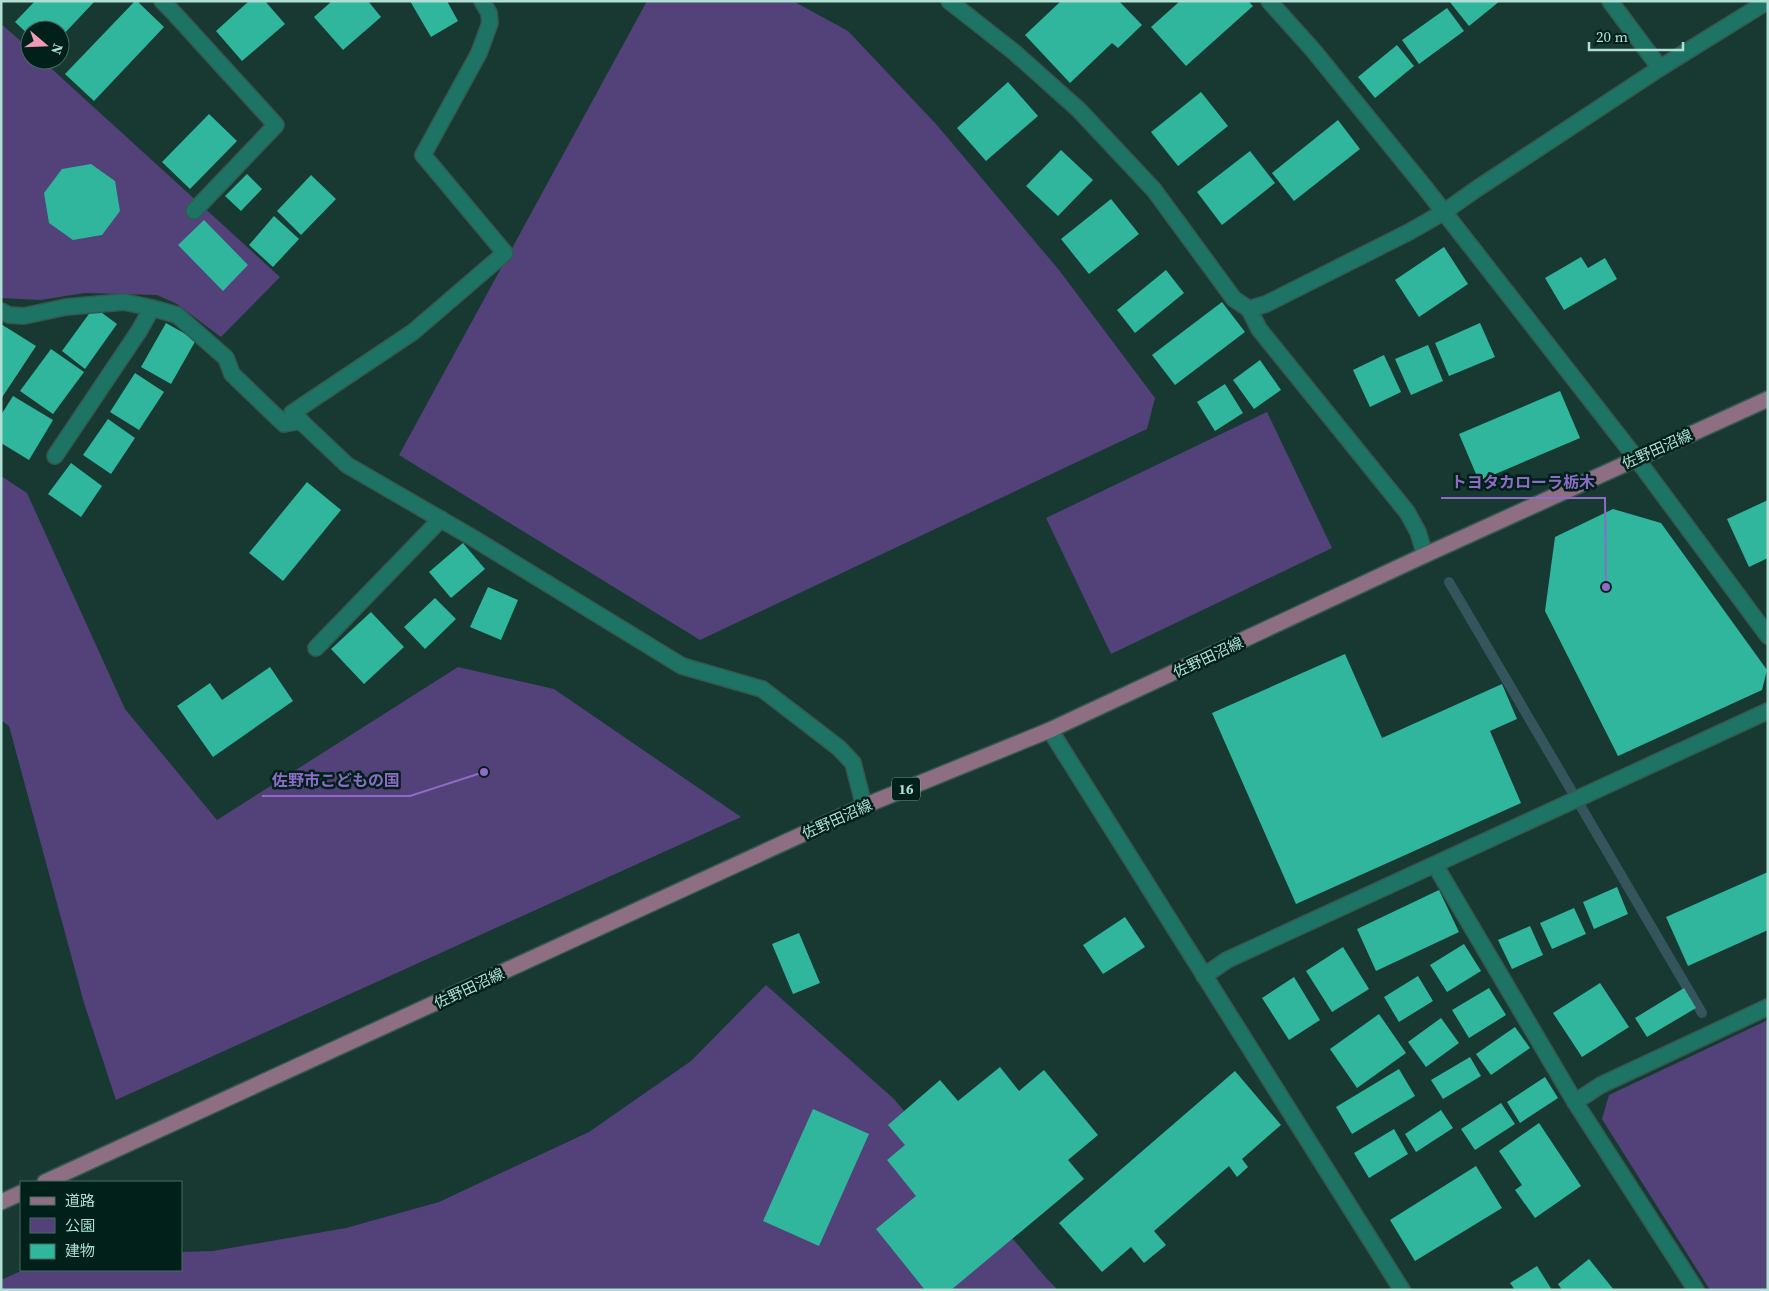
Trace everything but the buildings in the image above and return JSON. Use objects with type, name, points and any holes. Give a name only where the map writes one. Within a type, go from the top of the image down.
[{"type":"main road","name":"佐野田沼線","points":[[47,1181],[864,806],[1050,730],[1636,458],[1768,399]]},
{"type":"main road","points":[[1,1202],[20,1193]]},
{"type":"street","points":[[162,1],[276,125],[194,211]]},
{"type":"street","points":[[482,1],[489,13],[490,23],[479,54],[423,154],[505,253],[413,332],[292,413],[347,465],[473,538],[682,666],[762,689],[839,748],[853,763],[864,806]]},
{"type":"street","points":[[949,1],[1014,52],[1078,110],[1154,190],[1234,299],[1249,309],[1259,329],[1407,512],[1418,532],[1424,556]]},
{"type":"street","points":[[1269,1],[1319,58],[1444,212],[1636,458],[1768,636]]},
{"type":"street","points":[[1610,1],[1660,68]]},
{"type":"street","points":[[1249,309],[1274,300],[1409,232],[1444,212],[1660,68],[1768,1]]},
{"type":"street","points":[[1,311],[9,315],[24,316],[66,307],[124,302],[177,315],[226,358],[232,374],[284,424],[301,421]]},
{"type":"street","points":[[55,456],[139,331],[152,308]]},
{"type":"street","points":[[316,648],[441,519]]},
{"type":"street","points":[[1204,976],[1227,960],[1768,711]]},
{"type":"street","points":[[1050,730],[1402,1290]]},
{"type":"street","points":[[1435,865],[1575,1102],[1696,1290]]},
{"type":"street","points":[[1575,1102],[1601,1085],[1768,1006]]},
{"type":"green space","points":[[647,1],[793,1],[848,31],[936,124],[1059,270],[1155,398],[1147,429],[700,640],[399,455]]},
{"type":"green space","points":[[1,24],[20,40],[20,70],[53,70],[280,277],[221,337],[177,304],[157,295],[85,293],[40,300],[1,298]]},
{"type":"green space","points":[[1267,412],[1332,548],[1111,654],[1046,518]]},
{"type":"green space","points":[[1,476],[27,493],[125,709],[217,820],[458,667],[554,689],[741,817],[116,1100],[84,1003],[9,726],[1,720]]},
{"type":"green space","points":[[766,985],[894,1099],[1058,1290],[1,1290],[1,1280],[21,1271],[182,1271],[182,1252],[213,1251],[346,1228],[439,1202],[589,1132],[691,1061]]},
{"type":"green space","points":[[1768,1020],[1768,1290],[1710,1290],[1602,1119],[1609,1095]]},
{"type":"waterway","points":[[1449,582],[1702,1013]]},
{"type":"place","name":"トヨタカローラ栃木","points":[[1606,587]]},
{"type":"place","name":"佐野市こどもの国","points":[[484,772]]}]
